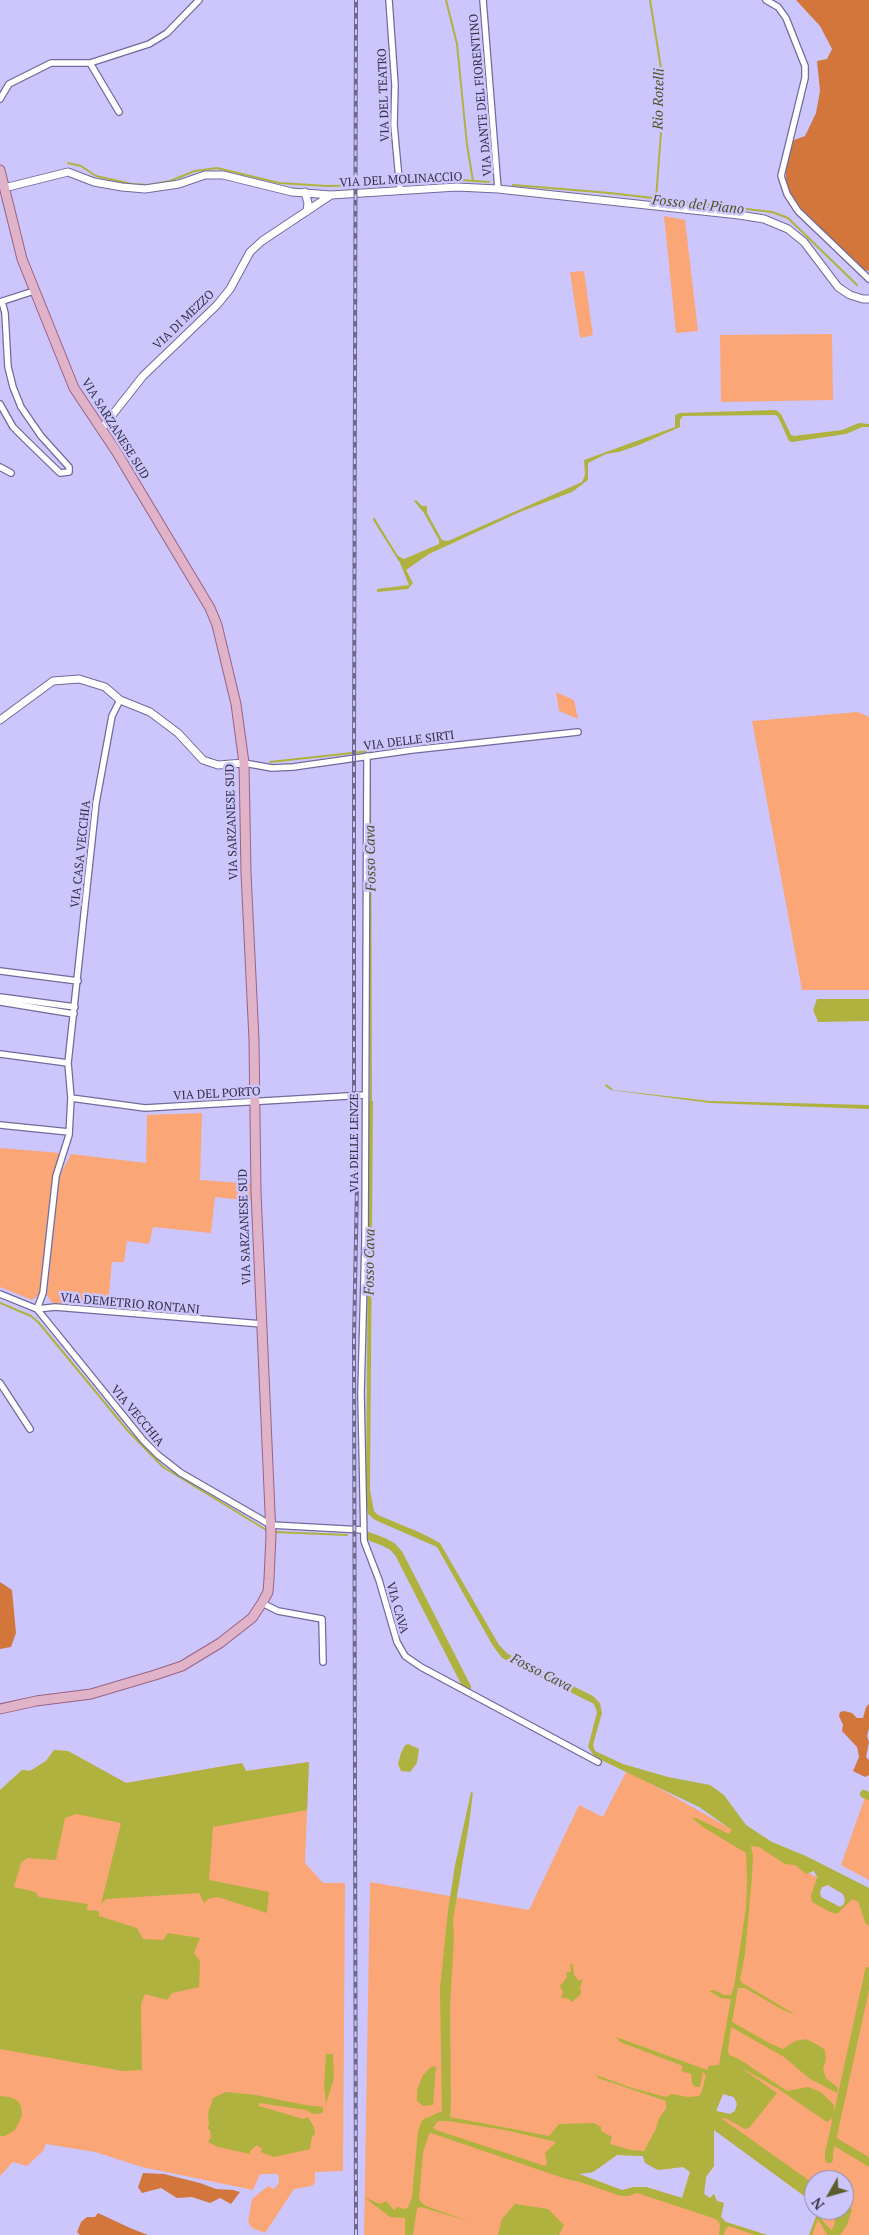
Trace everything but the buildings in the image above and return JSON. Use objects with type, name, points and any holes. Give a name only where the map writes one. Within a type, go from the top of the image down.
[{"type":"main road","name":"VIA SARZANESE SUD","points":[[0,170],[16,237],[34,291],[74,388],[102,428],[210,608],[217,625],[233,691],[244,764],[246,873],[254,1040],[262,1324],[271,1529],[268,1592],[262,1603]]},
{"type":"main road","points":[[0,1709],[36,1701],[91,1694],[182,1666],[242,1627],[252,1618],[262,1603]]},
{"type":"street","points":[[0,99],[9,84],[46,64],[64,61],[90,63],[149,44],[167,33],[199,0]]},
{"type":"street","name":"VIA DEL TEATRO","points":[[389,0],[396,85],[394,125],[400,190]]},
{"type":"street","name":"VIA DANTE DEL FIORENTINO","points":[[483,0],[498,189]]},
{"type":"street","points":[[766,0],[778,7],[786,18],[805,66],[805,78],[781,176],[787,194],[798,212],[869,279]]},
{"type":"street","points":[[90,63],[119,112]]},
{"type":"street","name":"VIA DEL MOLINACCIO","points":[[4,188],[68,172],[94,182],[146,189],[179,184],[205,175],[223,175],[292,192],[331,195],[457,187],[498,189],[764,219],[778,224],[797,235],[812,251],[838,287],[850,295],[866,299]]},
{"type":"street","points":[[305,192],[308,203],[307,211]]},
{"type":"street","name":"VIA DI MEZZO","points":[[102,428],[143,376],[217,306],[230,289],[250,252],[262,241],[331,195]]},
{"type":"street","points":[[0,404],[13,427],[24,438],[60,473],[69,472],[69,467],[41,436],[21,407],[12,387],[8,368],[5,313],[1,302],[34,291]]},
{"type":"street","points":[[0,467],[11,474]]},
{"type":"street","points":[[0,720],[54,682],[79,679],[105,687],[120,700],[150,712],[168,724],[204,760],[218,765],[244,764]]},
{"type":"street","name":"VIA CASA VECCHIA","points":[[37,1309],[44,1293],[56,1176],[69,1132],[71,1098],[68,1063],[96,803],[112,716],[120,700]]},
{"type":"street","name":"VIA DELLE SIRTI","points":[[244,764],[272,768],[293,767],[370,756],[578,732]]},
{"type":"street","name":"VIA DELLE LENZE","points":[[363,1530],[362,1393],[370,756]]},
{"type":"street","points":[[0,971],[78,981]]},
{"type":"street","points":[[0,997],[75,1007]]},
{"type":"street","points":[[0,1002],[74,1014]]},
{"type":"street","points":[[0,1054],[68,1063]]},
{"type":"street","name":"VIA DEL PORTO","points":[[71,1098],[145,1108],[365,1095]]},
{"type":"street","points":[[0,1125],[69,1132]]},
{"type":"street","name":"VIA DEMETRIO RONTANI","points":[[0,1294],[37,1309],[55,1307],[262,1324]]},
{"type":"street","name":"VIA VECCHIA","points":[[37,1309],[143,1440],[158,1455],[181,1473],[271,1529]]},
{"type":"street","points":[[0,1383],[30,1429]]},
{"type":"street","points":[[271,1529],[363,1530]]},
{"type":"street","name":"VIA CAVA","points":[[363,1530],[364,1541],[379,1580],[397,1642],[406,1656],[421,1667],[598,1762]]},
{"type":"street","points":[[262,1603],[278,1612],[322,1618],[323,1662]]},
{"type":"shaded area","points":[[796,0],[869,0],[869,271],[863,270],[795,206],[786,183],[786,167],[794,140],[805,136],[816,113],[820,91],[817,61],[827,59],[832,49],[820,26]]},
{"type":"shaded area","points":[[664,216],[685,220],[698,331],[676,333]]},
{"type":"shaded area","points":[[584,271],[593,335],[580,338],[570,272]]},
{"type":"shaded area","points":[[832,334],[833,400],[721,402],[720,335]]},
{"type":"shaded area","points":[[556,692],[574,700],[578,719],[559,711]]},
{"type":"shaded area","points":[[858,712],[869,717],[869,990],[802,990],[752,721]]},
{"type":"shaded area","points":[[202,1113],[200,1180],[252,1184],[252,1201],[215,1197],[211,1233],[153,1227],[149,1244],[127,1241],[124,1262],[112,1262],[108,1306],[52,1303],[47,1295],[59,1177],[71,1154],[146,1163],[147,1115]]},
{"type":"shaded area","points":[[0,1148],[60,1153],[53,1177],[40,1294],[32,1300],[0,1287]]},
{"type":"shaded area","points":[[0,1582],[12,1590],[16,1633],[11,1647],[0,1649]]},
{"type":"shaded area","points":[[869,1704],[867,1736],[869,1742],[866,1757],[869,1760],[869,1775],[865,1777],[853,1771],[859,1757],[857,1747],[842,1731],[843,1725],[839,1716],[840,1712],[844,1711],[852,1713],[857,1718],[863,1718],[866,1707]]},
{"type":"shaded area","points":[[54,1750],[68,1751],[126,1783],[242,1763],[246,1771],[309,1762],[305,1863],[323,1883],[345,1883],[343,2171],[315,2172],[315,2182],[312,2186],[294,2189],[265,2233],[252,2228],[248,2222],[252,2199],[268,2186],[274,2189],[279,2183],[278,2174],[260,2174],[253,2190],[142,2167],[95,2152],[46,2144],[43,2151],[27,2166],[13,2162],[0,2176],[0,1790],[22,1770],[30,1771],[46,1761]]},
{"type":"shaded area","points":[[626,1772],[641,1778],[869,1907],[869,2235],[809,2235],[815,2220],[854,2220],[854,2170],[804,2170],[804,2196],[714,2130],[714,2166],[706,2177],[704,2194],[710,2198],[714,2194],[717,2201],[724,2203],[721,2217],[726,2222],[767,2235],[364,2235],[370,1882],[529,1910],[579,1805],[603,1817]],"holes":[[[828,1885],[843,1894],[844,1904],[840,1907],[821,1897],[820,1892],[822,1887]],[[723,2094],[734,2097],[737,2104],[735,2111],[730,2114],[716,2111]],[[617,2155],[643,2156],[645,2163],[658,2170],[683,2167],[690,2172],[682,2198],[646,2187],[622,2190],[579,2174],[593,2172]]]},
{"type":"shaded area","points":[[865,1797],[869,1799],[869,1880],[841,1865]]},
{"type":"shaded area","points":[[143,2173],[164,2174],[216,2189],[240,2192],[231,2204],[220,2198],[210,2203],[192,2197],[177,2198],[161,2188],[142,2193],[138,2187]]},
{"type":"shaded area","points":[[98,2213],[148,2235],[80,2235],[77,2232],[81,2222],[87,2217],[95,2217]]},
{"type":"water","points":[[776,410],[781,414],[791,435],[794,436],[842,430],[859,423],[869,424],[869,427],[862,427],[846,434],[792,442],[789,441],[778,417],[775,415],[683,416],[680,420],[680,427],[639,445],[606,454],[588,463],[588,480],[572,492],[520,512],[429,554],[406,570],[413,583],[408,589],[377,592],[377,589],[409,585],[400,563],[373,520],[374,517],[398,556],[404,559],[439,544],[439,540],[424,513],[414,501],[416,500],[422,506],[427,506],[427,513],[442,540],[448,541],[582,482],[585,475],[584,460],[675,427],[675,415],[680,413]]},
{"type":"water","points":[[817,999],[869,999],[869,1021],[818,1022],[813,1010]]},
{"type":"water","points":[[606,1084],[614,1090],[710,1101],[869,1105],[869,1109],[710,1103],[611,1090],[605,1086]]},
{"type":"water","points":[[369,1101],[373,1101],[370,1490],[374,1511],[378,1515],[440,1543],[499,1645],[508,1654],[593,1696],[600,1703],[602,1713],[593,1745],[595,1751],[623,1764],[668,1777],[710,1785],[724,1795],[746,1825],[772,1842],[806,1856],[869,1888],[869,1907],[852,1899],[837,1914],[830,1912],[812,1902],[811,1896],[817,1877],[814,1871],[806,1874],[795,1865],[785,1864],[759,1847],[751,1846],[753,1856],[752,1876],[745,1954],[740,1979],[742,1983],[796,2015],[783,2010],[745,1988],[738,1988],[732,2022],[783,2049],[795,2041],[806,2039],[818,2045],[825,2050],[826,2059],[823,2069],[826,2078],[838,2088],[837,2093],[810,2079],[784,2057],[731,2027],[729,2055],[739,2059],[787,2091],[808,2087],[821,2092],[834,2105],[834,2117],[827,2122],[777,2088],[740,2067],[777,2093],[749,2128],[745,2129],[727,2119],[721,2118],[804,2177],[804,2196],[714,2130],[714,2166],[706,2177],[704,2194],[710,2198],[714,2194],[717,2201],[724,2203],[721,2217],[726,2222],[767,2235],[755,2235],[729,2226],[725,2230],[724,2235],[719,2235],[720,2224],[716,2219],[637,2193],[621,2196],[431,2133],[423,2153],[419,2200],[426,2206],[471,2222],[421,2207],[417,2208],[413,2235],[405,2235],[405,2218],[390,2217],[364,2197],[380,2204],[386,2201],[394,2210],[398,2207],[408,2208],[412,2197],[418,2131],[422,2120],[442,2111],[440,1988],[455,1865],[471,1792],[473,1793],[469,1824],[453,1920],[454,1939],[450,2005],[450,2117],[549,2136],[559,2124],[594,2123],[601,2127],[601,2131],[612,2137],[610,2144],[631,2150],[644,2151],[656,2129],[659,2118],[666,2109],[666,2101],[598,2078],[596,2075],[632,2088],[666,2097],[672,2094],[688,2097],[699,2096],[706,2075],[703,2072],[700,2087],[695,2087],[692,2083],[691,2074],[681,2071],[683,2066],[620,2042],[616,2037],[707,2070],[709,2066],[719,2065],[731,1999],[721,1998],[709,1991],[714,1990],[724,1995],[731,1995],[734,1987],[746,1908],[747,1881],[746,1853],[703,1827],[692,1818],[696,1818],[729,1834],[732,1830],[699,1807],[595,1757],[588,1747],[597,1712],[594,1704],[502,1658],[493,1646],[437,1547],[375,1520],[368,1514],[366,1497]],"holes":[[[828,1885],[843,1894],[844,1904],[840,1907],[821,1897],[822,1887]],[[723,2094],[734,2097],[737,2104],[735,2111],[730,2114],[716,2111]],[[438,2121],[505,2130],[556,2142],[545,2153],[547,2163],[545,2166],[436,2130],[433,2128]],[[617,2155],[643,2156],[645,2163],[658,2170],[683,2167],[690,2172],[682,2198],[646,2187],[622,2190],[579,2174],[593,2172]]]},
{"type":"water","points":[[408,1744],[419,1749],[417,1763],[410,1772],[401,1771],[398,1764],[405,1745]]},
{"type":"water","points":[[54,1750],[68,1751],[126,1783],[242,1763],[246,1771],[309,1762],[307,1810],[213,1827],[209,1880],[269,1892],[267,1913],[218,1897],[208,1899],[204,1903],[199,1893],[106,1899],[101,1904],[121,1823],[76,1814],[65,1818],[56,1860],[27,1858],[21,1863],[14,1887],[35,1892],[39,1897],[88,1904],[86,1910],[99,1911],[99,1916],[137,1928],[143,1939],[163,1940],[168,1933],[200,1938],[194,1953],[200,1961],[199,1987],[172,1993],[167,2000],[145,1994],[141,2004],[142,2070],[123,2071],[0,2049],[0,1790],[22,1770],[30,1771],[46,1761]]},
{"type":"water","points":[[570,1964],[573,1965],[574,1975],[579,1981],[583,1979],[580,1988],[581,1994],[572,2002],[567,1998],[561,1998],[563,1992],[560,1986],[567,1977],[566,1973],[571,1971]]},
{"type":"water","points":[[326,2054],[333,2054],[334,2079],[326,2103],[324,2085]]},
{"type":"water","points":[[436,2066],[433,2105],[423,2106],[417,2101],[417,2090],[423,2075],[431,2067]]},
{"type":"water","points":[[226,2092],[256,2095],[323,2107],[323,2113],[313,2114],[306,2110],[259,2103],[259,2106],[303,2119],[308,2117],[314,2127],[315,2134],[312,2137],[310,2149],[274,2157],[261,2152],[262,2149],[257,2145],[250,2151],[250,2154],[218,2147],[208,2142],[211,2137],[210,2130],[207,2128],[209,2125],[208,2113],[213,2098]]},
{"type":"water","points":[[0,2096],[10,2097],[18,2101],[21,2106],[22,2116],[15,2130],[5,2136],[0,2136]]},
{"type":"water","points":[[515,2204],[548,2209],[564,2225],[559,2235],[498,2235],[502,2219]]},
{"type":"water","points":[[815,2220],[818,2220],[812,2235],[809,2235]]},
{"type":"water","points":[[819,2220],[822,2220],[831,2230],[835,2220],[849,2220],[840,2235],[827,2235]]},
{"type":"waterway","points":[[446,0],[457,44],[467,145],[473,181]]},
{"type":"waterway","name":"Rio Rotelli","points":[[650,0],[661,68],[661,132],[656,199]]},
{"type":"waterway","name":"Fosso del Piano","points":[[68,163],[81,166],[96,176],[132,184],[148,185],[170,181],[195,171],[217,168],[279,183],[327,186],[387,185]]},
{"type":"waterway","name":"Fosso del Piano","points":[[402,176],[439,178]]},
{"type":"waterway","name":"Fosso del Piano","points":[[447,179],[489,182]]},
{"type":"waterway","name":"Fosso del Piano","points":[[513,185],[610,193],[772,212],[788,218],[857,285]]},
{"type":"waterway","name":"Fosso Cava","points":[[270,762],[370,751],[371,1103]]},
{"type":"waterway","name":"Fosso Cava","points":[[0,1303],[31,1316],[39,1323],[128,1431],[163,1467],[268,1531]]},
{"type":"waterway","name":"Fosso Cava","points":[[275,1532],[347,1535]]},
{"type":"waterway","points":[[368,1536],[393,1547],[399,1554],[467,1687]]},
{"type":"waterway","points":[[864,1794],[869,1796]]},
{"type":"waterway","points":[[863,1903],[869,1921]]},
{"type":"waterway","points":[[869,1971],[832,2140],[869,2162]]},
{"type":"waterway","points":[[829,2159],[832,2140]]},
{"type":"railway","points":[[356,0],[354,1089],[357,1185],[354,1339],[356,2235]]}]
